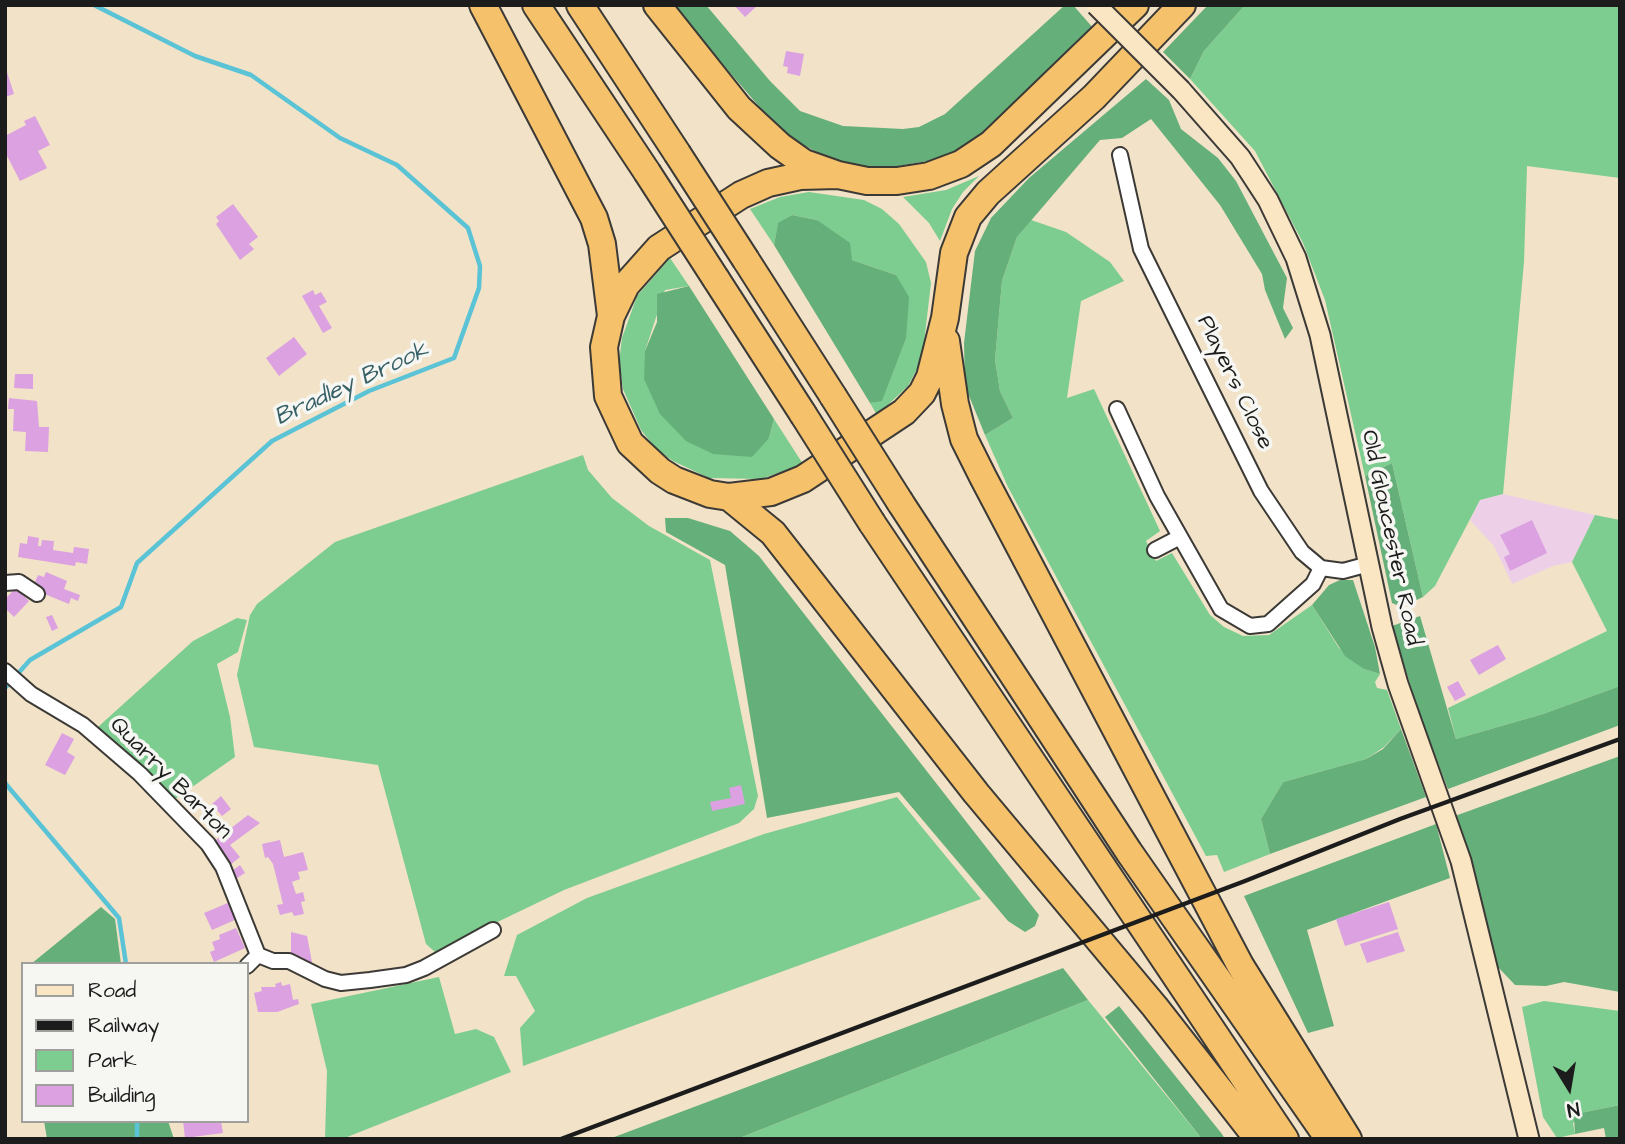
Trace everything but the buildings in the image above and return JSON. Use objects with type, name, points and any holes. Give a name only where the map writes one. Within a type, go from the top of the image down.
[{"type":"highway","points":[[483,5],[594,218],[602,244],[611,316]]},
{"type":"highway","points":[[536,5],[1074,829],[1285,1139]]},
{"type":"highway","points":[[580,5],[1129,852],[1329,1139]]},
{"type":"highway","points":[[657,5],[762,132],[804,163],[838,175],[867,181],[897,181],[929,176],[961,164],[991,144],[1025,115],[1135,5]]},
{"type":"highway","points":[[838,175],[800,176],[768,183],[741,195],[660,248],[626,285],[611,316],[604,347],[605,379],[615,415],[630,443],[660,471],[674,480],[710,494],[729,497],[750,497],[785,488],[890,424],[914,402],[926,385],[945,318],[954,253],[973,210],[988,193],[1094,97],[1182,5]]},
{"type":"highway","points":[[945,318],[948,370],[964,439],[1240,965],[1348,1139]]},
{"type":"highway","points":[[729,497],[773,533],[975,793],[1155,1007],[1258,1139]]},
{"type":"highway","points":[[1135,762],[1247,961],[1303,1053],[1362,1139]]},
{"type":"main road","name":"Old Gloucester Road","points":[[1096,5],[1181,90],[1240,157],[1268,200],[1296,258],[1320,335],[1382,627],[1398,684],[1461,861],[1529,1139]]},
{"type":"street","name":"Players Close","points":[[1120,155],[1141,249],[1261,491],[1302,552],[1321,568]]},
{"type":"street","points":[[1117,408],[1157,496],[1214,601],[1221,609],[1250,626],[1260,627],[1277,618],[1313,584],[1321,568],[1343,571],[1369,564]]},
{"type":"street","points":[[1155,550],[1180,537]]},
{"type":"street","points":[[5,583],[19,582],[37,594]]},
{"type":"street","name":"Quarry Barton","points":[[5,671],[31,694],[83,725],[140,774],[208,845],[223,867],[258,955]]},
{"type":"street","points":[[248,965],[258,955],[273,961],[289,961],[325,979],[341,983],[406,975],[494,930]]},
{"type":"shaded area","points":[[1503,494],[1595,515],[1572,562],[1553,566],[1512,584],[1494,546],[1470,520],[1480,500]]},
{"type":"green space","points":[[672,5],[706,5],[770,81],[800,111],[843,126],[903,129],[919,127],[945,114],[1065,5],[1073,5],[1094,29],[989,129],[946,158],[874,170],[833,160],[799,143],[774,124]]},
{"type":"green space","points":[[1208,5],[1245,5],[1204,51],[1190,79],[1163,52]]},
{"type":"green space","points":[[1245,5],[1620,5],[1620,178],[1527,166],[1524,262],[1503,494],[1480,500],[1435,586],[1423,597],[1392,463],[1365,476],[1325,300],[1303,243],[1255,151],[1190,79],[1204,51]]},
{"type":"green space","points":[[1146,79],[1169,100],[1181,129],[1218,158],[1236,181],[1287,278],[1283,308],[1293,328],[1285,339],[1265,290],[1262,274],[1220,205],[1151,119],[1122,138],[1100,140],[1017,237],[1002,281],[995,360],[1000,391],[1013,418],[985,435],[965,386],[964,343],[975,251],[991,218],[1029,178]]},
{"type":"green space","points":[[979,176],[963,192],[952,209],[940,241],[929,223],[903,197],[946,190]]},
{"type":"green space","points":[[809,192],[864,200],[882,209],[899,224],[926,262],[931,283],[923,351],[918,367],[908,386],[877,415],[870,403],[882,400],[906,339],[896,275],[852,260],[817,220],[792,215],[778,224],[774,245],[750,209],[780,197]]},
{"type":"green space","points":[[792,215],[817,220],[850,243],[852,260],[896,275],[909,297],[906,339],[882,401],[870,403],[774,245],[778,223]]},
{"type":"green space","points":[[1031,220],[1066,232],[1110,262],[1124,281],[1081,301],[1067,398],[1094,389],[1160,531],[1146,541],[1156,561],[1172,553],[1210,615],[1224,627],[1243,636],[1269,635],[1312,605],[1339,648],[1364,669],[1380,674],[1375,682],[1377,688],[1387,690],[1401,729],[1384,747],[1366,759],[1283,782],[1261,819],[1270,854],[1224,872],[1217,855],[1206,856],[1008,487],[985,435],[1013,418],[1000,391],[995,360],[1002,281],[1017,237]]},
{"type":"green space","points":[[670,258],[689,286],[665,290],[645,351],[769,438],[774,419],[803,464],[761,479],[709,478],[673,461],[656,449],[641,430],[623,389],[619,362],[622,338],[637,296]]},
{"type":"green space","points":[[689,286],[774,419],[769,438],[752,457],[713,454],[686,441],[660,414],[644,379],[645,351],[657,322],[657,294]]},
{"type":"green space","points":[[583,455],[588,470],[612,498],[649,526],[710,560],[758,796],[754,809],[739,823],[564,890],[435,952],[426,944],[378,765],[254,747],[237,675],[250,615],[257,604],[335,542]]},
{"type":"green space","points":[[1392,463],[1423,597],[1402,607],[1392,603],[1365,476]]},
{"type":"green space","points":[[1595,515],[1620,520],[1620,686],[1543,714],[1456,739],[1448,708],[1607,631],[1572,562]]},
{"type":"green space","points":[[665,518],[688,518],[730,531],[759,556],[1039,915],[1035,926],[1025,932],[1008,921],[899,792],[767,818],[725,565],[666,532]]},
{"type":"green space","points":[[1340,580],[1353,580],[1375,647],[1380,674],[1364,669],[1345,656],[1312,605],[1329,585]]},
{"type":"green space","points":[[1420,616],[1456,739],[1543,714],[1620,686],[1620,725],[1448,789],[1420,716],[1392,626]]},
{"type":"green space","points":[[237,618],[247,620],[238,652],[217,664],[230,717],[235,757],[175,799],[98,727],[193,641]]},
{"type":"green space","points":[[1401,729],[1426,797],[1270,854],[1261,819],[1283,782],[1366,759],[1383,749]]},
{"type":"green space","points":[[1620,756],[1620,992],[1564,982],[1546,986],[1515,985],[1497,966],[1455,816]]},
{"type":"green space","points":[[897,797],[981,899],[523,1066],[520,1028],[535,1011],[516,976],[504,976],[517,935],[587,898],[764,834]]},
{"type":"green space","points":[[1436,824],[1450,878],[1307,930],[1334,1026],[1308,1033],[1244,896]]},
{"type":"green space","points":[[101,907],[115,919],[121,962],[33,962]]},
{"type":"green space","points":[[1063,968],[1088,1000],[737,1139],[609,1139]]},
{"type":"green space","points":[[439,977],[455,1034],[476,1029],[494,1037],[511,1072],[342,1139],[325,1139],[327,1071],[311,1004]]},
{"type":"green space","points":[[1088,1000],[1202,1139],[737,1139]]},
{"type":"green space","points":[[1544,1001],[1620,1011],[1620,1105],[1585,1112],[1573,1123],[1575,1134],[1557,1138],[1543,1117],[1522,1007]]},
{"type":"green space","points":[[1119,1006],[1225,1139],[1202,1139],[1105,1017]]},
{"type":"green space","points":[[1620,1105],[1620,1139],[1606,1139],[1604,1128],[1575,1134],[1574,1118],[1585,1112]]},
{"type":"green space","points":[[44,1123],[169,1123],[174,1139],[47,1139]]},
{"type":"waterway","name":"Bradley Brook","points":[[5,688],[30,660],[121,607],[137,563],[272,441],[369,391],[454,358],[479,288],[480,266],[468,228],[397,165],[340,138],[251,75],[195,56],[94,5]]},
{"type":"waterway","name":"Bradley Brook","points":[[5,783],[119,918],[126,962]]},
{"type":"waterway","name":"Bradley Brook","points":[[137,1123],[137,1139]]},
{"type":"railway","points":[[561,1139],[1245,881],[1400,819],[1620,739]]}]
